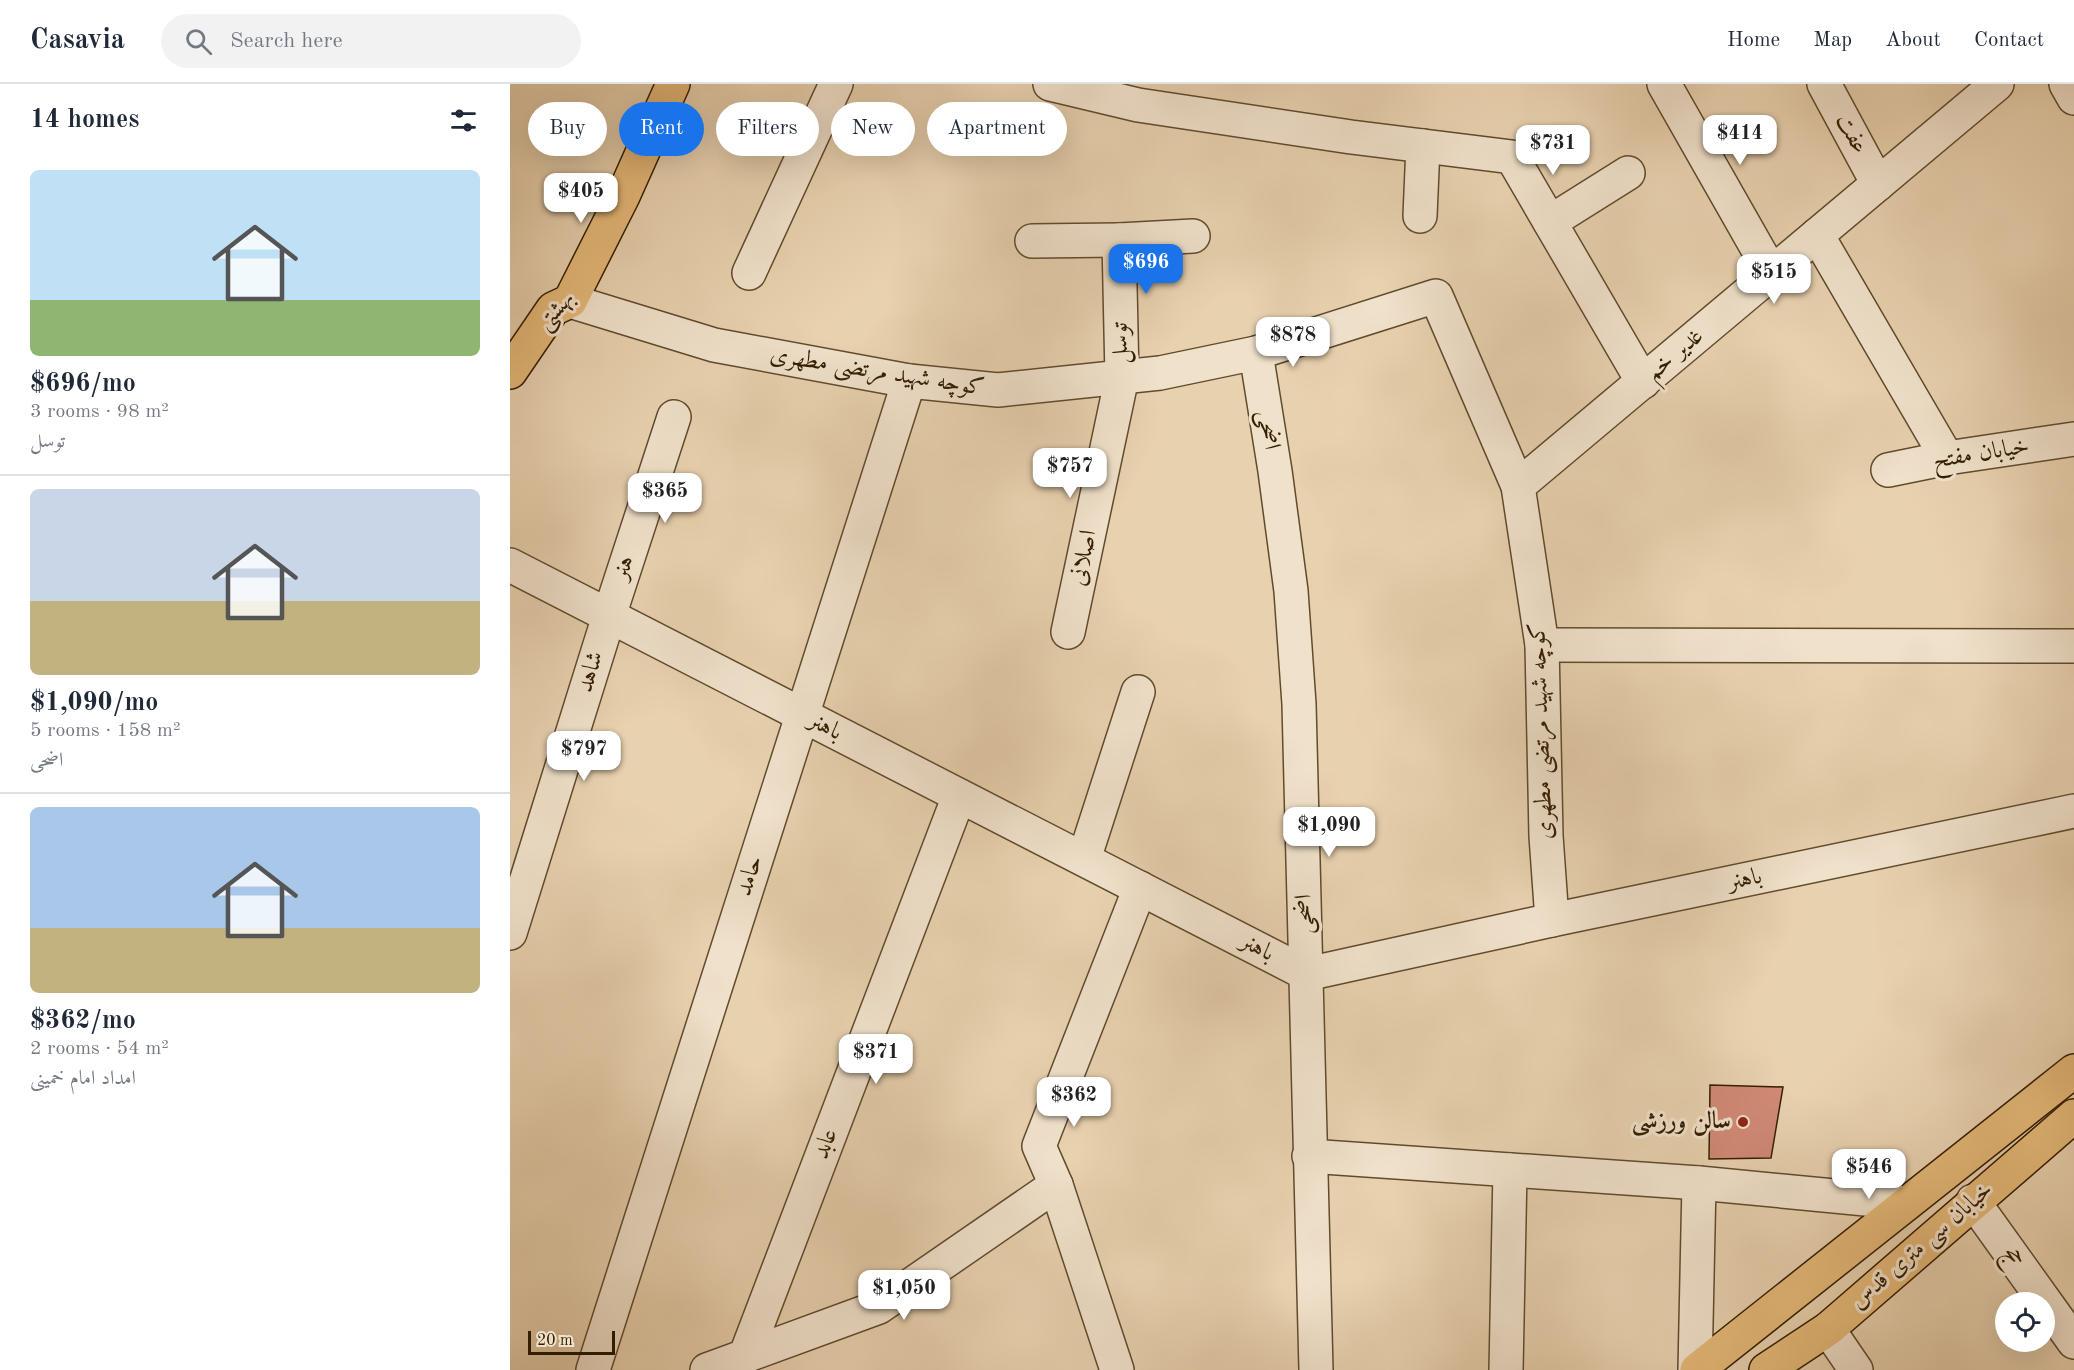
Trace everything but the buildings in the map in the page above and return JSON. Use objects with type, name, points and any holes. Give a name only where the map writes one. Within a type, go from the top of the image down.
[{"type":"main road","name":"بهشتی","points":[[510,372],[553,309],[570,301],[623,196],[673,84]]},
{"type":"main road","name":"خیابان سی متری قدس","points":[[1696,1370],[2074,1071]]},
{"type":"main road","name":"خیابان سی متری قدس","points":[[1766,1370],[1828,1329],[1973,1201],[2074,1116]]},
{"type":"street","points":[[749,273],[836,84]]},
{"type":"street","points":[[1050,84],[1139,94],[1351,137],[1512,157],[1643,382]]},
{"type":"street","points":[[1664,84],[1772,274]]},
{"type":"street","name":"عفت","points":[[1824,84],[1878,184]]},
{"type":"street","name":"غدیر خم","points":[[1518,486],[1997,84]]},
{"type":"street","points":[[2066,84],[2074,98]]},
{"type":"street","points":[[1420,216],[1423,146]]},
{"type":"street","points":[[1550,222],[1628,173]]},
{"type":"street","points":[[1817,235],[1947,458]]},
{"type":"street","points":[[1032,241],[1193,236]]},
{"type":"street","name":"توسل","points":[[1119,240],[1122,377]]},
{"type":"street","name":"کوچه شهید مرتضی مطهری","points":[[570,301],[714,345],[909,381],[998,390],[1160,373],[1256,353],[1436,296],[1518,486],[1542,645],[1546,836],[1552,920]]},
{"type":"street","name":"اضحی","points":[[1256,353],[1292,591],[1299,704],[1316,1370]]},
{"type":"street","name":"اصلانی","points":[[1068,632],[1122,377]]},
{"type":"street","name":"حامد","points":[[593,1370],[909,381]]},
{"type":"street","name":"هنر","points":[[609,616],[674,417]]},
{"type":"street","name":"خیابان مفتح","points":[[1888,470],[1947,458],[2074,439]]},
{"type":"street","name":"باهنر","points":[[510,566],[1307,974],[1552,920],[2074,811]]},
{"type":"street","name":"شاهد","points":[[510,933],[609,616]]},
{"type":"street","points":[[1542,645],[2074,646]]},
{"type":"street","points":[[1084,859],[1138,692]]},
{"type":"street","name":"عابد","points":[[745,1357],[959,796]]},
{"type":"street","points":[[1118,1370],[1056,1185],[1039,1146],[1140,888]]},
{"type":"street","points":[[1310,1156],[1699,1183],[1907,1203]]},
{"type":"street","points":[[1506,1370],[1510,1170]]},
{"type":"street","points":[[1696,1370],[1699,1183]]},
{"type":"street","points":[[707,1370],[879,1307],[1056,1185]]},
{"type":"street","name":"حج","points":[[1973,1201],[2074,1342]]},
{"type":"street","points":[[1828,1329],[1856,1370]]},
{"type":"place","name":"سالن ورزشی","points":[[1743,1122]]}]
